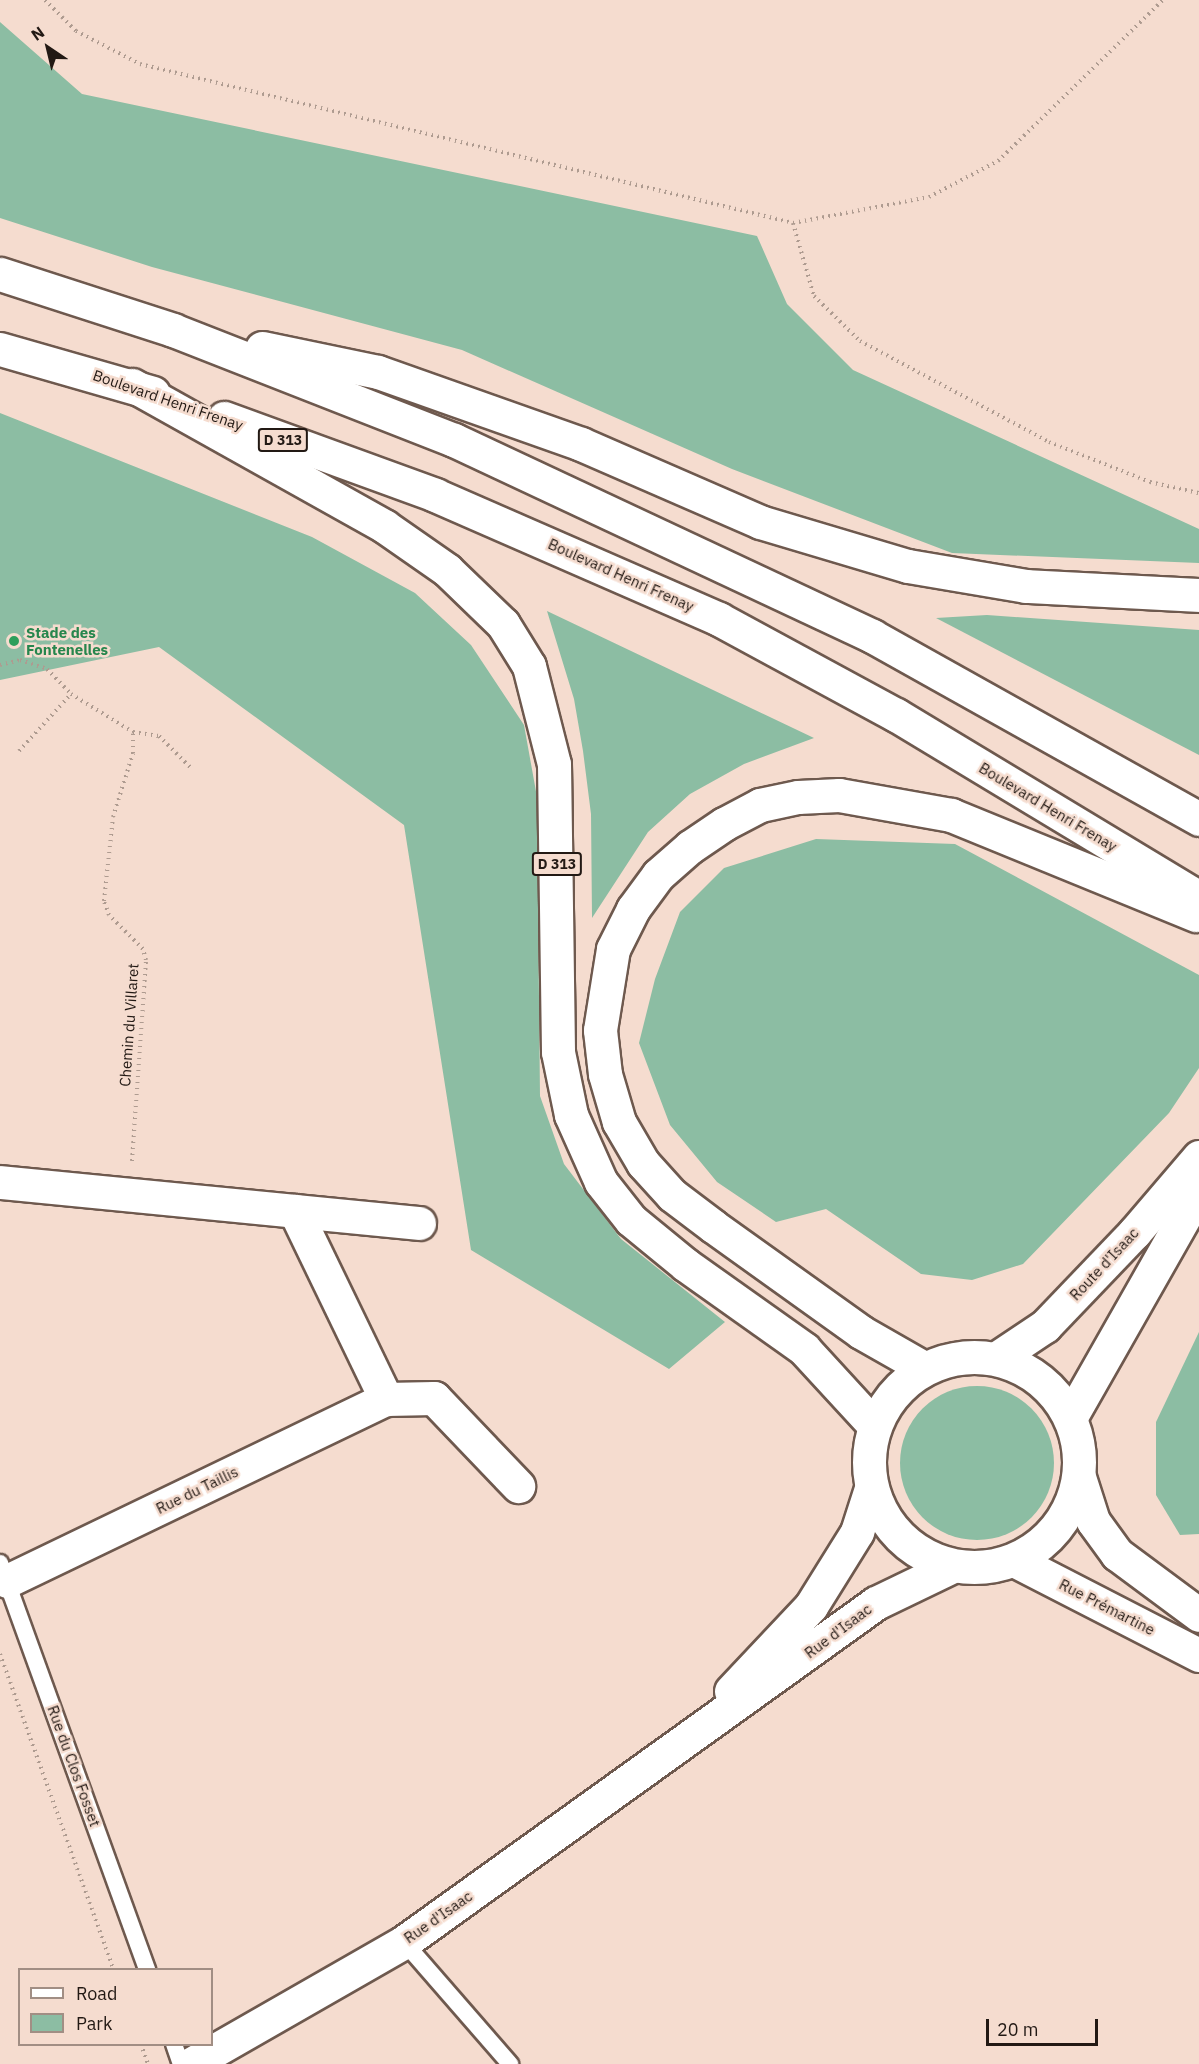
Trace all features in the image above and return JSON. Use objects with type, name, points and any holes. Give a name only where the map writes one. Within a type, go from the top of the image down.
[{"type":"main road","points":[[0,274],[173,330],[454,440],[872,636],[1199,819]]},
{"type":"main road","points":[[173,330],[378,372],[581,444],[760,522],[908,566],[1026,586],[1199,595]]},
{"type":"main road","name":"Boulevard Henri Frenay","points":[[0,349],[132,385],[435,495],[719,619],[896,715],[1199,898]]},
{"type":"main road","name":"D 313","points":[[132,385],[384,526],[447,570],[503,624],[529,666],[554,764],[558,840],[554,986],[558,1052],[571,1115],[600,1182],[631,1220],[686,1265],[804,1349],[874,1425]]},
{"type":"main road","points":[[924,1368],[861,1332],[713,1226],[672,1195],[643,1163],[620,1122],[605,1074],[600,1030],[613,949],[633,909],[658,875],[690,847],[724,824],[760,805],[798,797],[839,795],[951,815],[1199,916]]},
{"type":"main road","name":"Route d'Isaac","points":[[997,1358],[1045,1326],[1134,1233],[1199,1157]]},
{"type":"main road","points":[[0,1182],[419,1223]]},
{"type":"main road","points":[[1070,1418],[1199,1191]]},
{"type":"main road","points":[[295,1211],[386,1399]]},
{"type":"main road","points":[[1079,1478],[1067,1512],[1044,1540],[1014,1560],[984,1567],[953,1566],[925,1556],[901,1539],[882,1516],[871,1488],[868,1456],[874,1425],[903,1383],[924,1368],[972,1356],[997,1358],[1027,1370],[1052,1390],[1070,1418],[1079,1447],[1079,1478],[1093,1521],[1117,1554],[1199,1615]]},
{"type":"main road","name":"Rue du Taillis","points":[[4,1572],[386,1399],[434,1398],[518,1486]]},
{"type":"main road","name":"Rue d'Isaac","points":[[673,1750],[811,1606],[857,1532],[871,1488]]},
{"type":"main road","name":"Rue Prémartine","points":[[1014,1560],[1199,1655]]},
{"type":"main road","name":"Rue d'Isaac","points":[[192,2064],[404,1942],[876,1603],[953,1566]]},
{"type":"lane","name":"Rue du Clos Fosset","points":[[4,1572],[146,1968]]},
{"type":"lane","points":[[404,1942],[510,2064]]},
{"type":"lane","points":[[175,2046],[182,2064]]},
{"type":"path","points":[[45,0],[76,31],[140,64],[793,223],[930,197],[998,161],[1163,0]]},
{"type":"path","points":[[793,223],[814,296],[860,341],[1049,442],[1150,482],[1199,494]]},
{"type":"path","points":[[0,665],[20,660],[47,669],[71,694],[133,732],[159,736],[192,769]]},
{"type":"path","points":[[19,751],[71,694]]},
{"type":"path","name":"Chemin du Villaret","points":[[129,1194],[147,960],[143,949],[109,915],[104,901],[113,817],[133,753],[133,732]]},
{"type":"path","points":[[0,1654],[113,1968]]},
{"type":"path","points":[[142,2046],[148,2064]]},
{"type":"green space","points":[[0,22],[82,94],[757,236],[787,304],[853,370],[1199,529],[1199,563],[952,553],[732,469],[462,350],[152,267],[0,218]]},
{"type":"green space","points":[[0,413],[312,537],[415,593],[471,645],[524,725],[537,797],[540,1096],[564,1164],[621,1239],[725,1322],[669,1369],[471,1250],[404,825],[159,647],[0,680]]},
{"type":"green space","points":[[547,611],[814,738],[744,764],[690,794],[648,832],[592,918],[591,814],[583,751],[574,699]]},
{"type":"green space","points":[[987,615],[1199,630],[1199,755],[936,618]]},
{"type":"green space","points":[[816,839],[955,844],[1199,975],[1199,1068],[1169,1113],[1023,1264],[972,1280],[921,1274],[826,1209],[776,1222],[717,1182],[670,1125],[639,1043],[655,979],[680,912],[724,868]]},
{"type":"green space","points":[[1199,1332],[1199,1534],[1180,1535],[1156,1495],[1156,1422]]},
{"type":"green space","points":[[977,1386],[1006,1392],[1020,1399],[1031,1409],[1041,1420],[1048,1434],[1054,1463],[1048,1492],[1041,1506],[1031,1517],[1020,1527],[1006,1534],[977,1540],[948,1534],[934,1527],[923,1517],[913,1506],[906,1492],[900,1463],[906,1434],[913,1420],[923,1409],[934,1399],[948,1392]]},
{"type":"place","name":"Stade des Fontenelles","points":[[14,641]]}]
